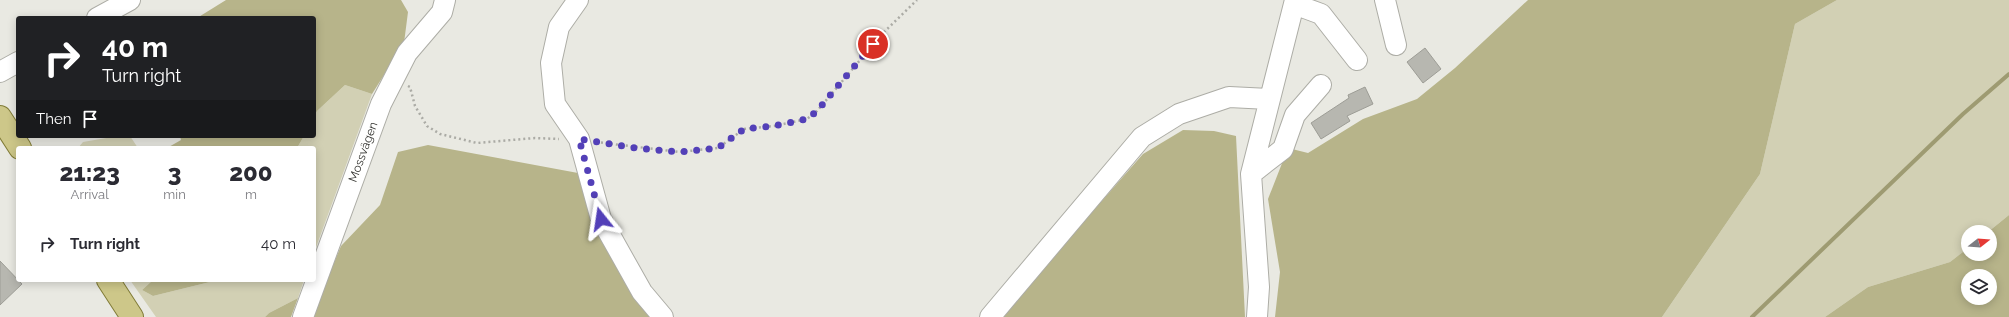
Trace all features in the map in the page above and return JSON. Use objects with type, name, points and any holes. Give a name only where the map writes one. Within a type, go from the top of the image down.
[{"type":"main road","points":[[0,117],[19,146]]},
{"type":"main road","points":[[109,282],[132,317]]},
{"type":"lane","points":[[101,16],[130,0]]},
{"type":"lane","name":"Mossvägen","points":[[316,279],[381,104],[407,53],[442,12],[445,0]]},
{"type":"lane","points":[[578,0],[559,27],[551,63],[555,104],[579,139],[601,219],[642,292],[663,317]]},
{"type":"lane","points":[[1385,0],[1396,45]]},
{"type":"lane","points":[[1257,317],[1259,287],[1251,174],[1294,2],[1321,14],[1357,60]]},
{"type":"lane","points":[[0,72],[16,63]]},
{"type":"lane","points":[[1251,174],[1284,149],[1295,115],[1321,85]]},
{"type":"lane","points":[[990,317],[1142,137],[1178,114],[1228,97],[1269,99]]},
{"type":"lane","name":"Mossvägen","points":[[302,317],[315,282]]},
{"type":"path","points":[[393,81],[410,87],[415,106],[426,126],[440,134],[477,143],[535,138],[579,139],[635,148],[679,152],[718,148],[744,129],[774,126],[807,119],[817,111],[883,33],[917,0]]},
{"type":"shaded area","points":[[226,0],[401,0],[408,12],[404,43],[372,94],[345,85],[316,113],[316,16],[200,16]]},
{"type":"shaded area","points":[[1528,0],[1837,0],[1795,24],[1760,174],[1662,317],[1275,317],[1280,272],[1268,199],[1288,148],[1308,153],[1363,119],[1417,99],[1455,68]]},
{"type":"shaded area","points":[[1837,0],[2009,0],[2009,215],[1997,225],[1961,225],[1961,253],[1950,262],[1868,287],[1825,317],[1662,317],[1760,174],[1795,24]]},
{"type":"shaded area","points":[[345,85],[372,94],[316,248],[316,146],[298,146],[303,138],[316,138],[317,111]]},
{"type":"shaded area","points":[[1183,130],[1214,131],[1236,136],[1245,317],[1000,317],[1143,154]]},
{"type":"shaded area","points":[[106,138],[131,138],[137,146],[80,146],[83,142]]},
{"type":"shaded area","points":[[180,138],[303,138],[298,146],[170,146],[181,140]]},
{"type":"shaded area","points":[[428,145],[578,173],[600,237],[653,317],[311,317],[341,246],[380,205],[398,152]]},
{"type":"shaded area","points":[[2009,215],[2009,317],[1825,317],[1868,287],[1950,262],[1961,253],[1961,261],[1997,261],[1997,225]]},
{"type":"shaded area","points":[[131,282],[151,282],[142,290],[153,296],[210,282],[303,282],[298,298],[269,313],[265,317],[156,317]]},
{"type":"shaded area","points":[[151,282],[210,282],[153,296],[142,290]]},
{"type":"shaded area","points":[[298,298],[291,317],[265,317],[269,313]]},
{"type":"building","points":[[1425,48],[1441,69],[1423,83],[1407,62]]},
{"type":"building","points":[[1365,87],[1373,104],[1347,116],[1350,121],[1321,139],[1311,123],[1349,98],[1348,95]]},
{"type":"building","points":[[0,261],[16,278],[16,282],[20,282],[22,284],[0,305]]},
{"type":"waterway","points":[[1752,317],[1963,114],[2009,74]]},
{"type":"route","points":[[601,219],[579,139],[635,148],[679,152],[718,148],[744,129],[774,126],[807,119],[817,111],[873,44]]}]
